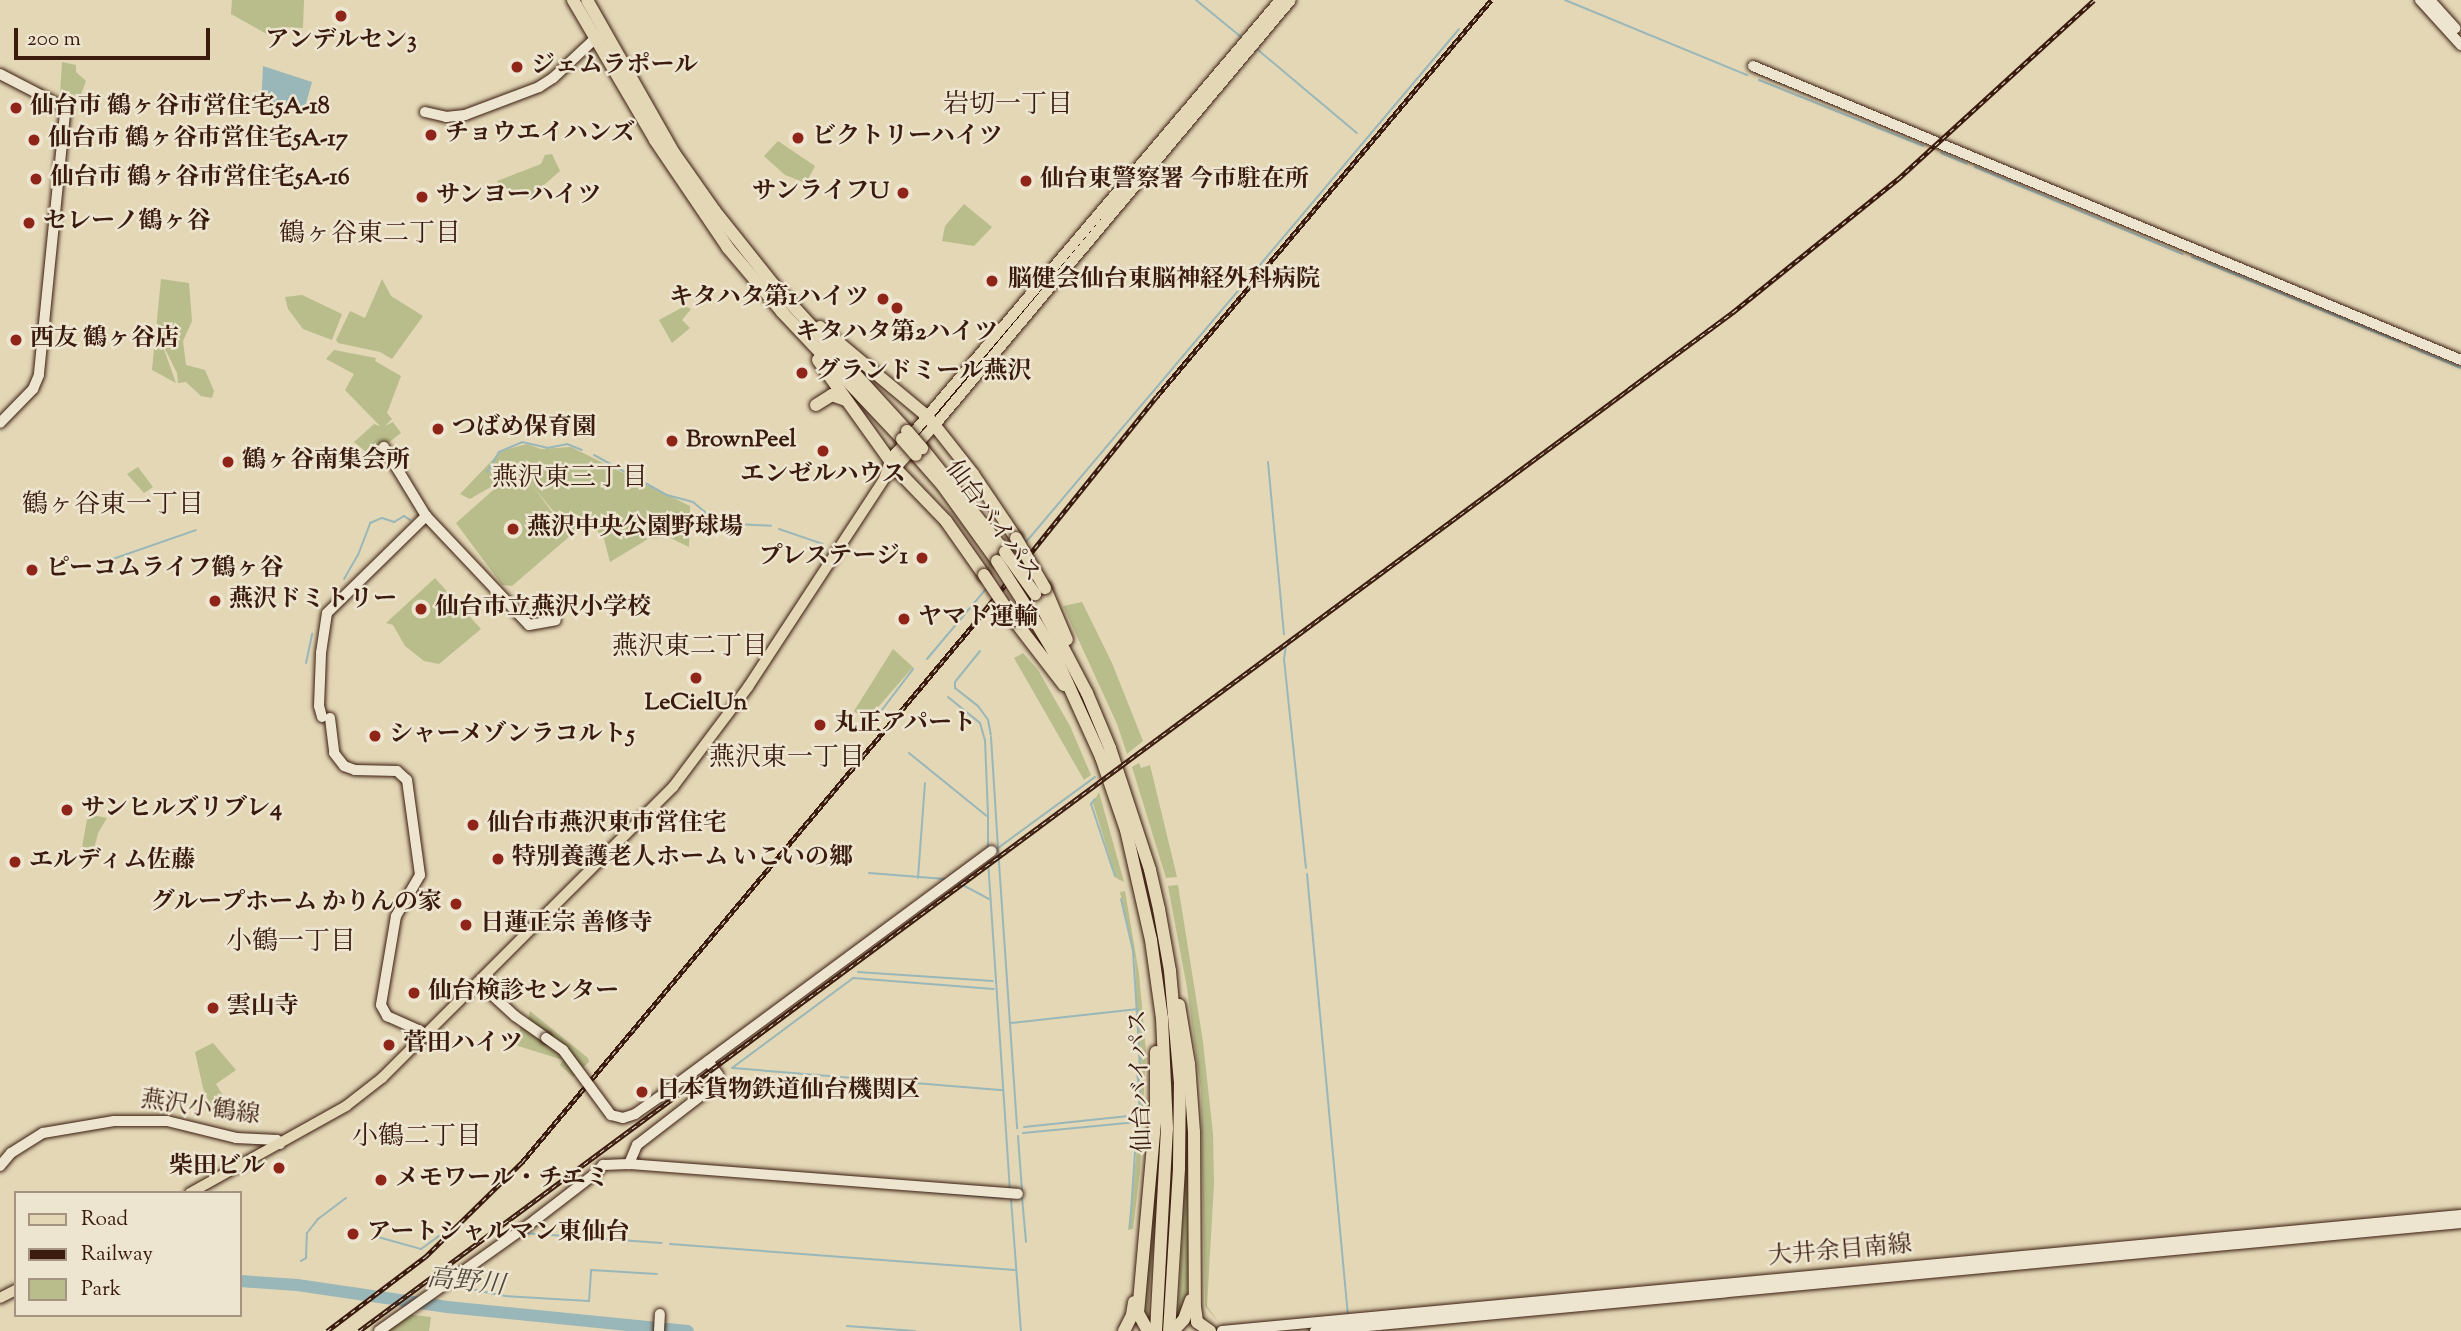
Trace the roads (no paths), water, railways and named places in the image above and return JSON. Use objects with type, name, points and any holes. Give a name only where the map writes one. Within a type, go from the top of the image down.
[{"type":"highway","name":"仙台バイパス","points":[[573,0],[600,34],[674,153],[787,308],[905,435],[1001,556],[1040,591],[1081,696],[1126,830],[1142,895],[1156,973],[1166,1067],[1162,1328]]},
{"type":"highway","name":"仙台バイパス","points":[[587,0],[600,34]]},
{"type":"highway","points":[[787,308],[931,421],[1016,538],[1040,591]]},
{"type":"highway","points":[[787,308],[893,465],[946,521],[1014,620],[1081,696]]},
{"type":"highway","points":[[830,375],[816,405],[832,395],[848,402]]},
{"type":"highway","name":"仙台バイパス","points":[[1001,556],[1026,606],[1081,696],[1128,799],[1150,870],[1170,971],[1180,1082],[1180,1127],[1162,1328]]},
{"type":"highway","points":[[1170,971],[1183,1019],[1190,1078],[1194,1132],[1194,1290],[1198,1322],[1210,1331]]},
{"type":"highway","points":[[1124,1331],[1132,1315],[1139,1272],[1156,1112],[1156,973]]},
{"type":"highway","points":[[1139,1272],[1138,1314],[1162,1328],[1189,1310],[1194,1290]]},
{"type":"main road","points":[[931,421],[1280,0]]},
{"type":"main road","points":[[194,1191],[346,1106],[382,1079],[480,984],[673,787],[748,687],[893,465],[1291,0]]},
{"type":"street","points":[[2420,0],[2461,45]]},
{"type":"street","points":[[2430,0],[2461,35]]},
{"type":"street","points":[[425,112],[446,117],[465,115],[539,87],[553,78],[600,34]]},
{"type":"street","points":[[1753,66],[2461,360]]},
{"type":"street","points":[[0,74],[62,106],[65,113],[39,375],[33,389],[0,423]]},
{"type":"street","points":[[384,447],[426,516],[529,625],[556,620]]},
{"type":"street","points":[[426,516],[327,613],[321,653],[319,706],[326,717],[334,753],[344,766],[355,770],[397,771],[407,780],[421,867],[417,885],[399,909],[393,928],[381,1004],[387,1016],[419,1030],[426,1037]]},
{"type":"street","points":[[480,984],[515,1016],[562,1051],[611,1115],[623,1118],[635,1114],[666,1092],[990,853]]},
{"type":"street","points":[[629,1164],[637,1145],[716,1084],[718,1074],[708,1061]]},
{"type":"street","name":"燕沢小鶴線","points":[[0,1166],[11,1153],[43,1133],[114,1121],[167,1121],[236,1138],[277,1140],[281,1144]]},
{"type":"street","points":[[379,1331],[535,1220],[603,1165],[629,1164],[1014,1194]]},
{"type":"street","name":"大井余目南線","points":[[1222,1331],[2461,1215]]},
{"type":"street","points":[[1315,1331],[2461,1223]]},
{"type":"street","points":[[659,1331],[660,1315]]},
{"type":"water","points":[[263,66],[312,82],[305,107],[261,106]]},
{"type":"waterway","points":[[1196,0],[1241,37]]},
{"type":"waterway","points":[[1565,0],[1747,75]]},
{"type":"waterway","points":[[1026,542],[1459,29]]},
{"type":"waterway","points":[[1258,50],[1357,133]]},
{"type":"waterway","points":[[1759,80],[1923,146]]},
{"type":"waterway","points":[[1941,153],[1967,164]]},
{"type":"waterway","points":[[1975,167],[2182,254]]},
{"type":"waterway","points":[[2192,257],[2399,342]]},
{"type":"waterway","points":[[2410,347],[2461,368]]},
{"type":"waterway","points":[[487,472],[499,452],[522,442],[547,448],[567,444],[582,450]]},
{"type":"waterway","points":[[594,455],[667,495],[693,502],[705,512],[729,522]]},
{"type":"waterway","points":[[1268,462],[1284,634]]},
{"type":"waterway","points":[[344,579],[358,555],[370,523],[382,518],[394,522],[404,516],[410,520]]},
{"type":"waterway","points":[[737,524],[771,526]]},
{"type":"waterway","points":[[779,529],[823,544]]},
{"type":"waterway","points":[[107,561],[196,530]]},
{"type":"waterway","points":[[927,659],[986,589]]},
{"type":"waterway","points":[[306,663],[312,634]]},
{"type":"waterway","points":[[1286,645],[1284,659],[1306,868]]},
{"type":"waterway","points":[[980,651],[955,682],[955,688],[978,706],[988,720],[991,735]]},
{"type":"waterway","points":[[872,723],[913,669]]},
{"type":"waterway","points":[[948,697],[980,723],[985,740],[988,816]]},
{"type":"waterway","points":[[991,737],[998,848],[1095,777]]},
{"type":"waterway","points":[[909,753],[988,817],[988,847]]},
{"type":"waterway","points":[[918,878],[925,783]]},
{"type":"waterway","points":[[1095,799],[1091,804],[1115,876]]},
{"type":"waterway","points":[[998,848],[1017,1128]]},
{"type":"waterway","points":[[988,860],[1010,1190]]},
{"type":"waterway","points":[[869,873],[945,879]]},
{"type":"waterway","points":[[1307,874],[1348,1313]]},
{"type":"waterway","points":[[957,882],[989,899]]},
{"type":"waterway","points":[[1121,899],[1133,951],[1140,1063]]},
{"type":"waterway","points":[[858,972],[993,981]]},
{"type":"waterway","points":[[732,1068],[853,978],[994,989]]},
{"type":"waterway","points":[[1011,1023],[1138,1009]]},
{"type":"waterway","points":[[1024,1127],[1138,1115],[1140,1092],[1136,1067]]},
{"type":"waterway","points":[[733,1068],[1003,1090]]},
{"type":"waterway","points":[[1023,1133],[1137,1122],[1130,1228]]},
{"type":"waterway","points":[[1018,1136],[1022,1191]]},
{"type":"waterway","points":[[922,1191],[1003,1198]]},
{"type":"waterway","points":[[1022,1197],[1026,1242]]},
{"type":"waterway","points":[[301,1261],[306,1258],[307,1233],[318,1219],[346,1198]]},
{"type":"waterway","points":[[1011,1199],[1021,1331]]},
{"type":"waterway","points":[[378,1237],[421,1249],[443,1233]]},
{"type":"waterway","points":[[523,1233],[662,1243]]},
{"type":"waterway","points":[[670,1244],[1015,1270]]},
{"type":"waterway","points":[[465,1273],[465,1288],[505,1296],[589,1301],[591,1270],[657,1274]]},
{"type":"waterway","name":"高野川","points":[[242,1281],[297,1285],[447,1307],[688,1331]]},
{"type":"waterway","points":[[847,1326],[915,1331]]},
{"type":"railway","points":[[327,1331],[425,1257],[522,1162],[972,626],[1157,396],[1491,0]]},
{"type":"railway","points":[[359,1331],[1733,312],[1898,179],[2094,0]]},
{"type":"place","name":"アンデルセン3","points":[[341,16]]},
{"type":"place","name":"ジェムラポール","points":[[517,67]]},
{"type":"place","name":"仙台市 鶴ヶ谷市営住宅5A-18","points":[[16,108]]},
{"type":"place","name":"チョウエイハンズ","points":[[431,135]]},
{"type":"place","name":"ビクトリーハイツ","points":[[798,138]]},
{"type":"place","name":"仙台市 鶴ヶ谷市営住宅5A-17","points":[[34,140]]},
{"type":"place","name":"仙台市 鶴ヶ谷市営住宅5A-16","points":[[36,179]]},
{"type":"place","name":"仙台東警察署 今市駐在所","points":[[1026,181]]},
{"type":"place","name":"サンライフU","points":[[903,193]]},
{"type":"place","name":"サンヨーハイツ","points":[[422,197]]},
{"type":"place","name":"セレーノ鶴ヶ谷","points":[[29,223]]},
{"type":"place","name":"脳健会仙台東脳神経外科病院","points":[[992,281]]},
{"type":"place","name":"キタハタ第1ハイツ","points":[[883,299]]},
{"type":"place","name":"キタハタ第2ハイツ","points":[[897,308]]},
{"type":"place","name":"西友 鶴ヶ谷店","points":[[16,340]]},
{"type":"place","name":"グランドミール燕沢","points":[[802,373]]},
{"type":"place","name":"つばめ保育園","points":[[438,429]]},
{"type":"place","name":"BrownPeel","points":[[672,441]]},
{"type":"place","name":"エンゼルハウス","points":[[823,451]]},
{"type":"place","name":"鶴ヶ谷南集会所","points":[[228,462]]},
{"type":"place","name":"燕沢中央公園野球場","points":[[513,529]]},
{"type":"place","name":"プレステージ1","points":[[922,558]]},
{"type":"place","name":"ピーコムライフ鶴ヶ谷","points":[[32,570]]},
{"type":"place","name":"燕沢ドミトリー","points":[[215,601]]},
{"type":"place","name":"仙台市立燕沢小学校","points":[[421,609]]},
{"type":"place","name":"ヤマト運輸","points":[[904,619]]},
{"type":"place","name":"LeCielUn","points":[[696,678]]},
{"type":"place","name":"丸正アパート","points":[[820,725]]},
{"type":"place","name":"シャーメゾンラコルト5","points":[[375,736]]},
{"type":"place","name":"サンヒルズリブレ4","points":[[67,810]]},
{"type":"place","name":"仙台市燕沢東市営住宅","points":[[473,825]]},
{"type":"place","name":"特別養護老人ホーム いこいの郷","points":[[498,859]]},
{"type":"place","name":"エルディム佐藤","points":[[15,862]]},
{"type":"place","name":"グループホーム かりんの家","points":[[456,904]]},
{"type":"place","name":"日蓮正宗 善修寺","points":[[466,925]]},
{"type":"place","name":"仙台検診センター","points":[[414,993]]},
{"type":"place","name":"雲山寺","points":[[213,1008]]},
{"type":"place","name":"菅田ハイツ","points":[[389,1045]]},
{"type":"place","name":"日本貨物鉄道仙台機関区","points":[[642,1092]]},
{"type":"place","name":"柴田ビル","points":[[279,1168]]},
{"type":"place","name":"メモワール・チエミ","points":[[381,1180]]},
{"type":"place","name":"アートシャルマン東仙台","points":[[353,1234]]},
{"type":"district","name":"岩切一丁目","points":[[1008,106]]},
{"type":"district","name":"鶴ヶ谷東二丁目","points":[[370,235]]},
{"type":"district","name":"燕沢東三丁目","points":[[570,479]]},
{"type":"district","name":"鶴ヶ谷東一丁目","points":[[113,506]]},
{"type":"district","name":"燕沢東二丁目","points":[[690,648]]},
{"type":"district","name":"燕沢東一丁目","points":[[787,759]]},
{"type":"district","name":"小鶴一丁目","points":[[291,943]]},
{"type":"district","name":"小鶴二丁目","points":[[417,1138]]}]
